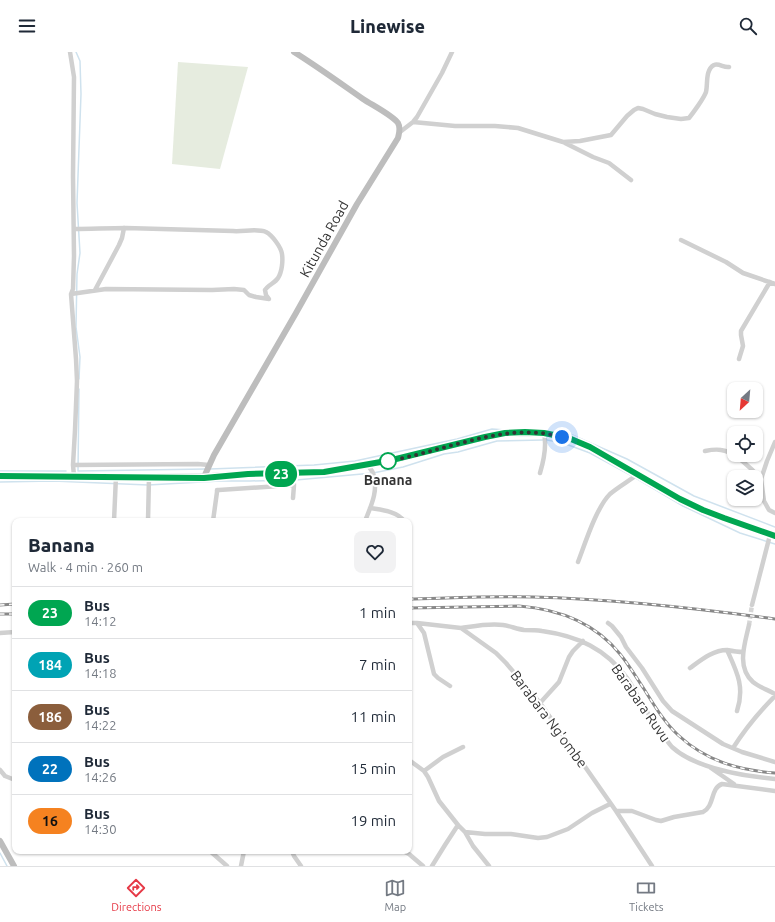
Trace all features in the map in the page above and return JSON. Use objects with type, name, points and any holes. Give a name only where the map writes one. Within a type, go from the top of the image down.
[{"type":"main road","points":[[0,476],[204,478],[248,474],[324,472],[392,460],[505,433],[544,433],[571,439],[590,447],[680,499],[703,510],[773,535]]},
{"type":"street","points":[[70,52],[74,78],[74,229],[73,289],[71,294],[77,381],[73,465],[74,476]]},
{"type":"street","points":[[294,52],[390,116],[400,126],[400,132]]},
{"type":"street","points":[[400,132],[413,122],[425,104],[452,52]]},
{"type":"street","points":[[563,142],[580,141],[611,135],[627,116],[638,108],[667,117],[681,119],[689,118],[706,91],[711,68],[714,65],[720,64],[726,68],[729,67]]},
{"type":"street","points":[[413,122],[455,126],[495,126],[518,128],[563,142],[608,164],[631,180]]},
{"type":"street","name":"Kitunda Road","points":[[204,478],[214,455],[296,314],[357,204],[398,138],[400,132]]},
{"type":"street","points":[[71,294],[106,289],[234,289],[244,290],[249,295],[256,297],[269,298],[266,295],[265,290],[278,279],[281,272],[282,253],[278,244],[266,232],[258,230],[236,232],[124,228],[74,229]]},
{"type":"street","points":[[95,290],[119,245],[124,228]]},
{"type":"street","points":[[681,240],[726,262],[743,273],[775,284]]},
{"type":"street","points":[[739,359],[743,346],[741,331],[770,282]]},
{"type":"street","points":[[540,473],[545,456],[544,433]]},
{"type":"street","points":[[763,473],[775,442]]},
{"type":"street","points":[[705,451],[721,450],[729,452],[754,470]]},
{"type":"street","points":[[73,465],[209,465]]},
{"type":"street","points":[[366,518],[376,488],[373,473],[368,465]]},
{"type":"street","points":[[293,473],[293,498]]},
{"type":"street","points":[[578,562],[591,527],[604,501],[612,492],[638,474]]},
{"type":"street","points":[[114,518],[116,476]]},
{"type":"street","points":[[148,518],[149,477]]},
{"type":"street","points":[[213,518],[218,490],[294,485]]},
{"type":"street","points":[[763,494],[764,501],[769,510],[775,513]]},
{"type":"street","points":[[370,508],[396,514],[402,518]]},
{"type":"street","points":[[752,605],[773,535]]},
{"type":"street","points":[[412,623],[461,628]]},
{"type":"street","points":[[417,623],[424,633],[434,674],[450,686]]},
{"type":"street","points":[[608,623],[621,637],[626,647],[633,654],[672,712],[723,744],[742,752],[775,762]]},
{"type":"street","name":"Barabara Ruvu","points":[[461,628],[485,624],[502,625],[522,630],[548,632],[583,641],[602,652],[620,669],[629,680],[646,711],[671,746],[682,754],[692,760],[710,767],[745,775],[775,779]]},
{"type":"street","points":[[733,748],[746,728],[775,695],[747,676],[744,666],[743,652],[749,625]]},
{"type":"street","name":"Barabara Ng'ombe","points":[[461,628],[501,658],[540,703],[616,811],[652,866]]},
{"type":"street","points":[[0,633],[12,632]]},
{"type":"street","points":[[540,703],[559,682],[569,657],[583,641]]},
{"type":"street","points":[[690,668],[715,653],[727,650],[743,652]]},
{"type":"street","points":[[727,650],[734,664],[740,687],[740,701],[737,710]]},
{"type":"street","points":[[424,771],[443,757],[463,747]]},
{"type":"street","points":[[412,762],[424,771],[439,801],[465,832],[473,846],[489,866]]},
{"type":"street","points":[[710,767],[736,785]]},
{"type":"street","points":[[0,770],[5,776],[12,779]]},
{"type":"street","points":[[616,811],[632,811],[662,821],[674,817],[703,812],[710,807],[716,788],[722,784],[775,790]]},
{"type":"street","points":[[465,832],[511,834],[538,838],[547,837],[568,829],[592,813],[610,804]]},
{"type":"street","points":[[432,866],[458,825]]},
{"type":"street","points":[[0,841],[14,866]]},
{"type":"street","points":[[213,854],[227,866]]},
{"type":"street","points":[[241,866],[243,854]]},
{"type":"street","points":[[293,854],[301,866]]},
{"type":"street","points":[[409,854],[423,866]]},
{"type":"shaded area","points":[[178,62],[248,67],[220,169],[172,164]]},
{"type":"waterway","points":[[76,52],[80,61],[81,94],[77,203],[80,253],[77,274],[76,327],[80,357],[79,379]]},
{"type":"waterway","points":[[79,389],[78,471],[206,469]]},
{"type":"waterway","points":[[210,469],[314,465],[355,461],[457,439],[492,429],[506,430]]},
{"type":"waterway","points":[[556,432],[570,434],[627,459],[694,496],[775,527]]},
{"type":"waterway","points":[[296,480],[373,473],[403,467],[444,454],[458,452],[497,441],[543,440]]},
{"type":"waterway","points":[[547,440],[563,443],[590,453],[683,506],[740,533],[775,544]]},
{"type":"waterway","points":[[0,471],[66,471]]},
{"type":"waterway","points":[[0,482],[53,481],[148,485],[220,481],[292,480]]},
{"type":"waterway","points":[[0,853],[7,866]]},
{"type":"tunnel","points":[[749,625],[752,605]]},
{"type":"railway","points":[[412,599],[502,597],[563,598],[715,611],[775,619]]},
{"type":"railway","points":[[0,605],[12,604]]},
{"type":"railway","points":[[412,608],[519,606],[548,610],[562,614],[587,626],[610,643],[626,662],[664,719],[673,730],[689,744],[711,758],[723,763],[735,767],[775,773]]},
{"type":"railway","points":[[0,614],[12,614]]},
{"type":"bus line","name":"23","points":[[0,476],[204,478],[248,474],[324,472],[392,460],[505,433],[544,433],[571,439],[590,447],[680,499],[703,510],[775,536]]},
{"type":"place","name":"Banana","points":[[388,461]]},
{"type":"route","points":[[388,461],[505,433],[544,433],[562,437]]}]
